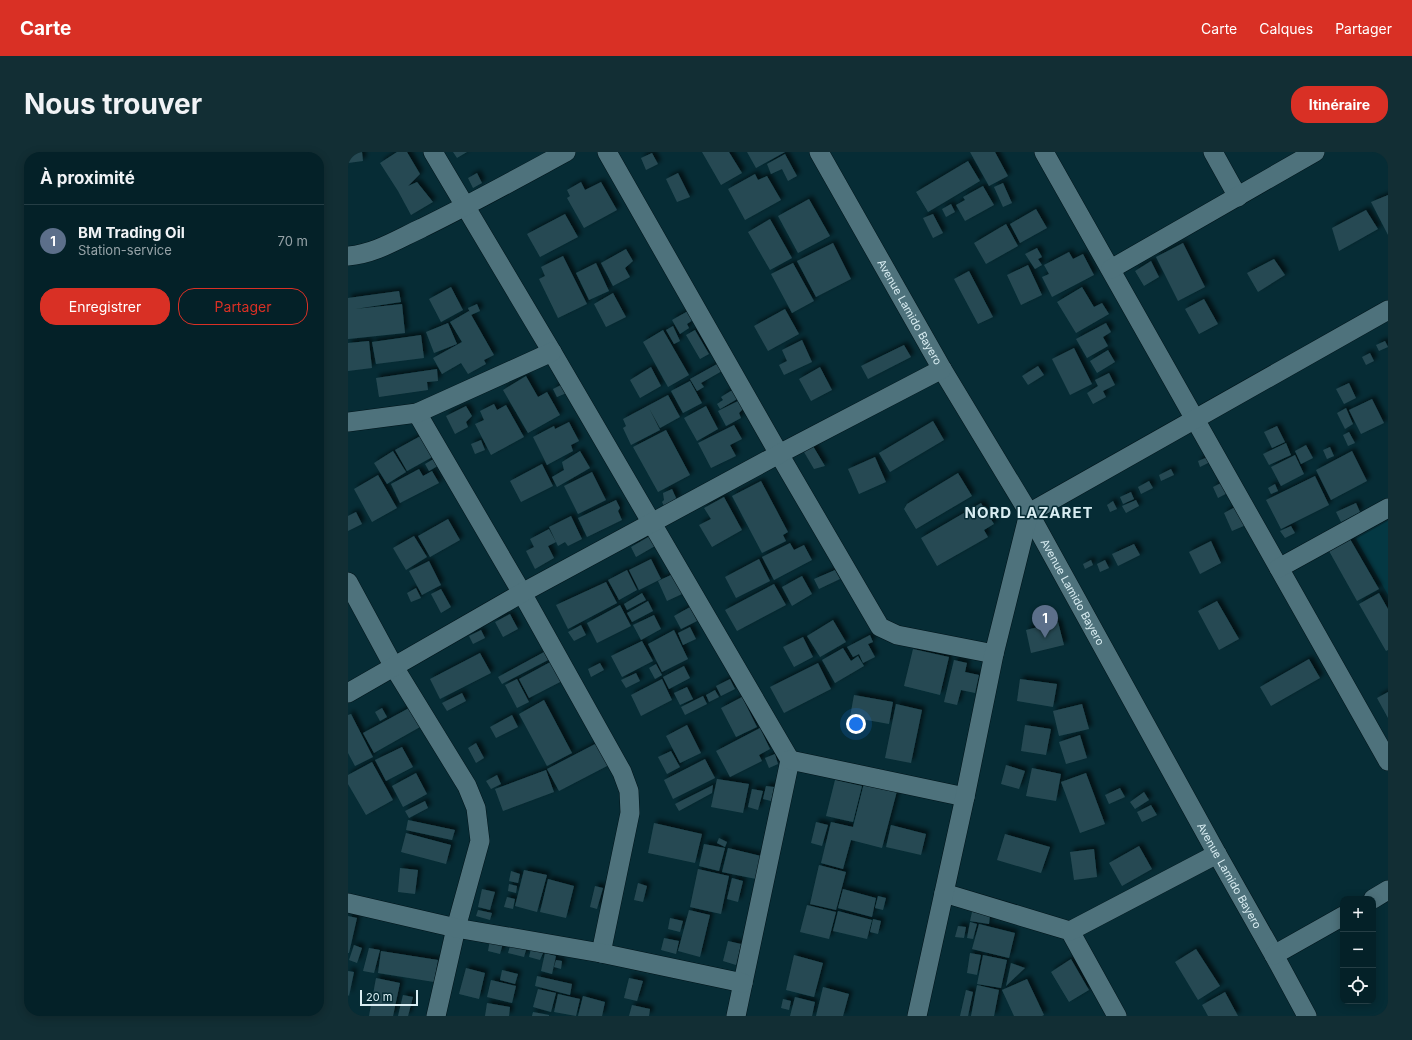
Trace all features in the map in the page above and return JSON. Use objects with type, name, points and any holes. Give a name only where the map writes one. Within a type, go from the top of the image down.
[{"type":"street","points":[[432,152],[552,352],[790,760],[736,1016]]},
{"type":"street","points":[[348,256],[356,256],[375,250],[465,207],[566,152]]},
{"type":"street","points":[[607,152],[779,454],[880,627],[897,635],[994,654]]},
{"type":"street","name":"Avenue Lamido Bayero","points":[[819,152],[942,369],[1029,513],[1307,1016]]},
{"type":"street","points":[[1044,152],[1388,761]]},
{"type":"street","points":[[1213,152],[1238,197]]},
{"type":"street","points":[[1110,269],[1316,152]]},
{"type":"street","points":[[917,1016],[965,797],[994,654],[1029,513],[1388,310]]},
{"type":"street","points":[[348,422],[418,412],[552,352]]},
{"type":"street","points":[[348,693],[522,594],[651,523],[942,369]]},
{"type":"street","points":[[418,412],[622,772],[629,791],[630,813],[600,953]]},
{"type":"street","points":[[1279,568],[1388,508]]},
{"type":"street","points":[[348,582],[394,667],[467,786],[476,808],[480,841],[456,928],[436,1016]]},
{"type":"street","points":[[790,760],[965,797]]},
{"type":"street","points":[[1070,931],[1217,854]]},
{"type":"street","points":[[1376,897],[1388,890]]},
{"type":"street","points":[[944,893],[1070,931],[1117,1016]]},
{"type":"street","points":[[348,903],[456,928],[600,953],[743,983]]},
{"type":"street","points":[[1274,955],[1340,918]]},
{"type":"shaded area","points":[[1388,521],[1388,595],[1356,539]]},
{"type":"building","points":[[348,152],[362,152],[363,161],[348,163]]},
{"type":"building","points":[[397,152],[407,152],[420,174],[408,186],[417,182],[433,202],[411,215],[380,163]]},
{"type":"building","points":[[453,152],[467,152],[457,158]]},
{"type":"building","points":[[702,152],[729,152],[742,173],[721,185]]},
{"type":"building","points":[[747,152],[785,152],[756,168]]},
{"type":"building","points":[[970,152],[995,152],[1008,176],[989,186]]},
{"type":"building","points":[[652,153],[658,164],[646,170],[641,158]]},
{"type":"building","points":[[785,154],[797,176],[788,181],[782,169],[771,174],[767,164]]},
{"type":"building","points":[[968,161],[980,181],[928,212],[916,192]]},
{"type":"building","points":[[477,173],[482,183],[473,188],[468,178]]},
{"type":"building","points":[[678,173],[690,197],[677,202],[666,179]]},
{"type":"building","points":[[755,174],[758,180],[767,176],[781,200],[745,220],[728,189]]},
{"type":"building","points":[[581,182],[585,190],[601,182],[617,210],[584,228],[567,198],[570,196],[567,190]]},
{"type":"building","points":[[1003,183],[1012,203],[1003,207],[994,187]]},
{"type":"building","points":[[983,186],[994,205],[965,221],[956,205],[965,200],[963,197]]},
{"type":"building","points":[[1388,195],[1388,235],[1371,202]]},
{"type":"building","points":[[809,199],[830,236],[798,253],[778,216]]},
{"type":"building","points":[[951,204],[955,212],[946,217],[942,209]]},
{"type":"building","points":[[1036,209],[1047,228],[1020,243],[1010,224]]},
{"type":"building","points":[[1366,210],[1378,229],[1339,251],[1332,228]]},
{"type":"building","points":[[565,214],[578,237],[540,257],[527,234]]},
{"type":"building","points":[[933,214],[943,233],[933,238],[923,218]]},
{"type":"building","points":[[770,219],[792,258],[770,270],[748,232]]},
{"type":"building","points":[[1006,224],[1018,246],[986,264],[974,243]]},
{"type":"building","points":[[833,243],[851,279],[816,297],[797,261]]},
{"type":"building","points":[[1183,243],[1205,287],[1178,301],[1156,257]]},
{"type":"building","points":[[1037,248],[1042,257],[1038,259],[1042,265],[1035,269],[1025,254]]},
{"type":"building","points":[[626,249],[633,261],[625,268],[630,277],[613,286],[601,263]]},
{"type":"building","points":[[1069,252],[1073,259],[1083,254],[1094,275],[1052,297],[1042,277],[1049,274],[1044,265]]},
{"type":"building","points":[[563,256],[587,304],[558,318],[539,279],[545,276],[541,267]]},
{"type":"building","points":[[1274,259],[1285,275],[1258,292],[1247,273]]},
{"type":"building","points":[[1151,261],[1159,277],[1144,286],[1135,271]]},
{"type":"building","points":[[596,263],[609,291],[589,300],[576,273]]},
{"type":"building","points":[[793,263],[814,301],[792,313],[771,274]]},
{"type":"building","points":[[1028,265],[1042,295],[1021,305],[1007,275]]},
{"type":"building","points":[[969,271],[993,317],[978,324],[954,279]]},
{"type":"building","points":[[451,287],[463,310],[441,322],[429,299]]},
{"type":"building","points":[[1082,287],[1094,307],[1102,303],[1109,314],[1076,333],[1057,302]]},
{"type":"building","points":[[399,291],[401,302],[355,309],[402,304],[405,333],[348,339],[348,298]]},
{"type":"building","points":[[613,293],[626,317],[606,327],[594,304]]},
{"type":"building","points":[[1204,299],[1218,324],[1199,334],[1185,309]]},
{"type":"building","points":[[477,304],[480,311],[471,315],[468,308]]},
{"type":"building","points":[[785,309],[799,334],[768,351],[754,326]]},
{"type":"building","points":[[469,311],[494,355],[484,360],[486,364],[468,374],[461,363],[442,374],[433,358],[462,342],[450,322]]},
{"type":"building","points":[[688,311],[693,320],[687,324],[689,328],[680,334],[672,320]]},
{"type":"building","points":[[448,323],[457,344],[434,353],[426,332]]},
{"type":"building","points":[[1106,323],[1111,332],[1103,337],[1108,346],[1087,358],[1076,339]]},
{"type":"building","points":[[673,326],[680,341],[674,344],[666,330]]},
{"type":"building","points":[[663,330],[689,375],[668,387],[643,342]]},
{"type":"building","points":[[695,330],[709,354],[700,359],[686,335]]},
{"type":"building","points":[[421,335],[424,358],[376,364],[372,342]]},
{"type":"building","points":[[802,340],[812,362],[784,375],[779,365],[787,361],[782,350]]},
{"type":"building","points":[[369,341],[372,368],[348,371],[348,343]]},
{"type":"building","points":[[1385,341],[1388,347],[1379,351],[1376,345]]},
{"type":"building","points":[[904,345],[911,357],[868,379],[861,366]]},
{"type":"building","points":[[1074,348],[1092,384],[1070,395],[1052,359]]},
{"type":"building","points":[[1108,350],[1115,362],[1097,373],[1090,361]]},
{"type":"building","points":[[1370,353],[1374,361],[1366,365],[1362,357]]},
{"type":"building","points":[[717,364],[722,371],[701,383],[704,387],[697,391],[690,379]]},
{"type":"building","points":[[1038,366],[1044,375],[1028,385],[1022,376]]},
{"type":"building","points":[[651,367],[661,386],[640,398],[630,380]]},
{"type":"building","points":[[820,367],[832,390],[811,401],[799,379]]},
{"type":"building","points":[[437,369],[438,381],[427,382],[428,390],[379,397],[376,378]]},
{"type":"building","points":[[1109,373],[1115,385],[1103,391],[1106,397],[1093,404],[1087,393],[1098,386],[1095,380]]},
{"type":"building","points":[[526,376],[538,397],[547,392],[560,415],[528,433],[503,390]]},
{"type":"building","points":[[690,381],[702,403],[683,413],[671,391]]},
{"type":"building","points":[[1349,383],[1356,398],[1344,404],[1336,389]]},
{"type":"building","points":[[563,384],[569,392],[557,397],[553,389]]},
{"type":"building","points":[[734,389],[739,398],[720,409],[717,404],[723,400],[721,397]]},
{"type":"building","points":[[668,395],[680,417],[660,428],[649,408],[660,430],[631,445],[623,428],[626,426],[623,419]]},
{"type":"building","points":[[1372,399],[1384,423],[1361,434],[1349,410]]},
{"type":"building","points":[[740,400],[744,408],[739,413],[741,418],[726,426],[718,411]]},
{"type":"building","points":[[494,404],[497,410],[506,405],[524,437],[491,455],[475,424],[484,420],[480,411]]},
{"type":"building","points":[[466,406],[472,416],[466,422],[468,427],[455,434],[446,416]]},
{"type":"building","points":[[706,406],[718,429],[697,441],[684,418]]},
{"type":"building","points":[[1346,408],[1353,424],[1345,429],[1337,413]]},
{"type":"building","points":[[933,421],[944,440],[890,472],[879,453]]},
{"type":"building","points":[[569,422],[579,441],[571,445],[573,451],[547,465],[533,437],[554,426],[555,429]]},
{"type":"building","points":[[734,425],[742,439],[730,445],[736,456],[711,468],[698,443]]},
{"type":"building","points":[[1277,426],[1285,442],[1272,448],[1264,432]]},
{"type":"building","points":[[666,430],[690,475],[658,492],[633,447]]},
{"type":"building","points":[[1349,432],[1355,443],[1348,446],[1343,435]]},
{"type":"building","points":[[424,434],[436,455],[407,471],[395,450]]},
{"type":"building","points":[[481,440],[485,450],[475,454],[471,444]]},
{"type":"building","points":[[1286,443],[1291,455],[1269,465],[1263,454]]},
{"type":"building","points":[[1306,445],[1313,458],[1301,464],[1295,451]]},
{"type":"building","points":[[813,446],[825,466],[814,469],[804,452]]},
{"type":"building","points":[[1330,447],[1334,456],[1327,459],[1323,450]]},
{"type":"building","points":[[393,451],[406,472],[387,484],[374,463]]},
{"type":"building","points":[[580,451],[590,468],[557,487],[552,477],[564,470],[562,462]]},
{"type":"building","points":[[1352,451],[1367,481],[1331,500],[1316,470]]},
{"type":"building","points":[[1295,455],[1304,474],[1281,486],[1271,467]]},
{"type":"building","points":[[437,457],[441,464],[429,471],[425,464]]},
{"type":"building","points":[[875,457],[886,482],[859,494],[848,469]]},
{"type":"building","points":[[1208,457],[1210,462],[1200,467],[1198,461]]},
{"type":"building","points":[[542,464],[553,486],[521,502],[510,481]]},
{"type":"building","points":[[419,469],[423,476],[432,471],[439,483],[400,503],[391,484]]},
{"type":"building","points":[[1171,469],[1174,475],[1161,481],[1159,475]]},
{"type":"building","points":[[592,472],[606,500],[578,514],[564,486]]},
{"type":"building","points":[[958,473],[972,496],[916,529],[904,509],[907,504]]},
{"type":"building","points":[[378,475],[397,508],[372,522],[354,489]]},
{"type":"building","points":[[1315,476],[1329,505],[1281,529],[1266,500]]},
{"type":"building","points":[[1229,479],[1235,489],[1218,498],[1213,487]]},
{"type":"building","points":[[761,481],[788,532],[783,535],[786,541],[762,553],[732,496]]},
{"type":"building","points":[[1149,481],[1153,488],[1141,494],[1138,487]]},
{"type":"building","points":[[1275,484],[1278,491],[1271,494],[1268,488]]},
{"type":"building","points":[[672,489],[677,500],[664,506],[662,502],[664,500],[663,493]]},
{"type":"building","points":[[1131,492],[1134,499],[1123,504],[1120,497]]},
{"type":"building","points":[[724,497],[742,530],[712,547],[699,525],[711,519],[704,508]]},
{"type":"building","points":[[616,500],[620,508],[618,511],[622,520],[587,537],[578,518]]},
{"type":"building","points":[[1136,500],[1139,506],[1126,513],[1122,506]]},
{"type":"building","points":[[1113,501],[1117,509],[1110,512],[1107,505]]},
{"type":"building","points":[[981,503],[994,524],[984,530],[988,537],[937,566],[921,538]]},
{"type":"building","points":[[1356,503],[1360,512],[1341,522],[1336,512]]},
{"type":"building","points":[[1237,506],[1246,525],[1232,531],[1224,513]]},
{"type":"building","points":[[356,512],[362,524],[348,531],[348,516]]},
{"type":"building","points":[[571,516],[582,539],[568,546],[565,542],[558,546],[549,527]]},
{"type":"building","points":[[448,519],[460,540],[430,557],[418,536]]},
{"type":"building","points":[[1291,526],[1295,533],[1285,538],[1280,531]]},
{"type":"building","points":[[549,529],[556,542],[548,546],[554,558],[535,569],[526,551],[534,547],[530,539]]},
{"type":"building","points":[[414,536],[427,557],[406,570],[393,548]]},
{"type":"building","points":[[650,536],[655,546],[636,557],[631,547]]},
{"type":"building","points":[[1350,539],[1379,589],[1357,601],[1329,551]]},
{"type":"building","points":[[1211,541],[1221,563],[1200,574],[1189,552]]},
{"type":"building","points":[[790,543],[794,550],[804,545],[812,560],[774,580],[762,557]]},
{"type":"building","points":[[1134,544],[1140,555],[1118,566],[1112,554]]},
{"type":"building","points":[[651,559],[661,579],[639,590],[629,570]]},
{"type":"building","points":[[759,559],[770,581],[736,598],[725,577]]},
{"type":"building","points":[[1091,560],[1093,565],[1085,569],[1083,564]]},
{"type":"building","points":[[1105,560],[1109,568],[1100,572],[1097,564]]},
{"type":"building","points":[[429,561],[441,585],[422,595],[409,571]]},
{"type":"building","points":[[627,570],[637,590],[619,600],[608,580]]},
{"type":"building","points":[[835,570],[840,579],[819,589],[814,579]]},
{"type":"building","points":[[673,574],[682,594],[667,601],[658,581]]},
{"type":"building","points":[[802,576],[812,594],[792,606],[782,587]]},
{"type":"building","points":[[606,582],[617,603],[568,629],[556,605]]},
{"type":"building","points":[[774,584],[786,605],[737,631],[725,610]]},
{"type":"building","points":[[416,588],[421,598],[411,602],[407,593]]},
{"type":"building","points":[[441,589],[451,607],[441,613],[431,594]]},
{"type":"building","points":[[642,593],[646,600],[627,610],[624,604]]},
{"type":"building","points":[[1379,593],[1388,609],[1388,650],[1386,651],[1359,604]]},
{"type":"building","points":[[648,601],[653,611],[632,622],[627,613]]},
{"type":"building","points":[[1217,601],[1239,639],[1219,650],[1198,611]]},
{"type":"building","points":[[620,605],[631,626],[597,643],[587,623]]},
{"type":"building","points":[[690,607],[697,621],[681,629],[674,616]]},
{"type":"building","points":[[510,614],[518,629],[503,637],[495,622]]},
{"type":"building","points":[[654,615],[661,629],[641,640],[633,625]]},
{"type":"building","points":[[833,620],[846,642],[820,657],[807,636]]},
{"type":"building","points":[[1058,622],[1064,645],[1031,653],[1026,630]]},
{"type":"building","points":[[581,625],[586,635],[574,641],[568,632]]},
{"type":"building","points":[[690,627],[696,639],[683,645],[678,633]]},
{"type":"building","points":[[481,630],[485,638],[473,644],[469,636]]},
{"type":"building","points":[[674,630],[688,659],[662,672],[648,644]]},
{"type":"building","points":[[870,635],[873,642],[868,644],[875,657],[863,663],[859,654],[853,657],[847,647]]},
{"type":"building","points":[[803,637],[813,657],[794,667],[783,647]]},
{"type":"building","points":[[642,641],[653,661],[622,677],[611,656]]},
{"type":"building","points":[[843,648],[851,661],[858,656],[864,666],[835,683],[822,660]]},
{"type":"building","points":[[913,649],[949,657],[940,695],[904,686]]},
{"type":"building","points":[[544,652],[548,660],[502,684],[498,677]]},
{"type":"building","points":[[480,653],[491,673],[440,699],[430,679]]},
{"type":"building","points":[[1309,659],[1320,678],[1271,706],[1260,687]]},
{"type":"building","points":[[554,660],[564,680],[529,698],[519,679]]},
{"type":"building","points":[[954,660],[967,663],[965,672],[979,675],[975,693],[961,690],[957,705],[944,702]]},
{"type":"building","points":[[600,663],[604,670],[591,677],[588,669]]},
{"type":"building","points":[[818,663],[831,689],[784,713],[770,687]]},
{"type":"building","points":[[656,664],[662,675],[655,679],[649,668]]},
{"type":"building","points":[[684,666],[690,678],[669,689],[663,677]]},
{"type":"building","points":[[636,673],[640,681],[626,688],[621,680]]},
{"type":"building","points":[[517,679],[529,702],[517,708],[505,685]]},
{"type":"building","points":[[662,679],[672,700],[641,716],[631,695]]},
{"type":"building","points":[[730,679],[735,689],[721,696],[716,686]]},
{"type":"building","points":[[1020,679],[1057,684],[1053,707],[1017,701]]},
{"type":"building","points":[[687,687],[693,699],[680,705],[674,693]]},
{"type":"building","points":[[715,690],[719,697],[709,702],[706,695]]},
{"type":"building","points":[[1388,692],[1388,718],[1377,698]]},
{"type":"building","points":[[462,693],[466,701],[447,711],[442,703]]},
{"type":"building","points":[[854,695],[893,702],[889,724],[850,717]]},
{"type":"building","points":[[703,696],[707,704],[685,715],[681,707]]},
{"type":"building","points":[[742,697],[757,727],[736,737],[721,708]]},
{"type":"building","points":[[544,700],[572,753],[547,766],[519,714]]},
{"type":"building","points":[[896,704],[922,710],[911,763],[885,758]]},
{"type":"building","points":[[1082,704],[1089,729],[1059,736],[1053,711]]},
{"type":"building","points":[[382,708],[387,717],[380,721],[375,712]]},
{"type":"building","points":[[409,708],[420,727],[374,753],[363,733]]},
{"type":"building","points":[[351,714],[373,757],[355,766],[348,753],[348,715]]},
{"type":"building","points":[[512,715],[518,727],[496,738],[490,727]]},
{"type":"building","points":[[687,725],[701,753],[680,763],[666,736]]},
{"type":"building","points":[[1025,725],[1051,729],[1046,755],[1021,751]]},
{"type":"building","points":[[760,728],[770,749],[759,755],[762,761],[730,777],[716,751]]},
{"type":"building","points":[[1080,735],[1087,758],[1066,764],[1059,742]]},
{"type":"building","points":[[476,743],[484,758],[476,763],[468,748]]},
{"type":"building","points":[[597,743],[609,765],[559,791],[547,769]]},
{"type":"building","points":[[402,747],[413,767],[386,781],[375,760]]},
{"type":"building","points":[[671,751],[680,767],[667,774],[658,757]]},
{"type":"building","points":[[775,754],[778,764],[769,768],[765,758]]},
{"type":"building","points":[[705,759],[715,778],[673,799],[664,780]]},
{"type":"building","points":[[372,762],[393,800],[366,815],[348,784],[348,775]]},
{"type":"building","points":[[1006,765],[1025,771],[1019,789],[1001,784]]},
{"type":"building","points":[[1032,768],[1061,774],[1056,801],[1026,796]]},
{"type":"building","points":[[546,770],[554,792],[503,811],[495,789]]},
{"type":"building","points":[[416,773],[427,794],[403,807],[392,786]]},
{"type":"building","points":[[1086,773],[1105,824],[1080,833],[1061,782]]},
{"type":"building","points":[[497,775],[501,784],[491,789],[486,781]]},
{"type":"building","points":[[717,779],[749,784],[743,813],[711,807]]},
{"type":"building","points":[[835,780],[862,786],[853,822],[826,816]]},
{"type":"building","points":[[864,783],[897,791],[882,848],[851,840],[843,869],[821,863],[831,822],[853,827]]},
{"type":"building","points":[[713,785],[712,793],[679,811],[675,804]]},
{"type":"building","points":[[766,786],[774,787],[771,801],[763,799]]},
{"type":"building","points":[[1120,788],[1125,797],[1109,804],[1105,795]]},
{"type":"building","points":[[752,789],[763,791],[758,810],[748,807]]},
{"type":"building","points":[[1144,792],[1149,800],[1135,809],[1130,802]]},
{"type":"building","points":[[425,801],[428,808],[409,818],[405,811]]},
{"type":"building","points":[[1151,805],[1157,815],[1142,822],[1137,812]]},
{"type":"building","points":[[408,820],[455,830],[452,840],[406,830]]},
{"type":"building","points":[[816,822],[828,825],[822,846],[811,843]]},
{"type":"building","points":[[654,823],[702,834],[695,863],[648,853]]},
{"type":"building","points":[[891,825],[926,834],[921,855],[886,847]]},
{"type":"building","points":[[406,833],[451,845],[446,864],[401,852]]},
{"type":"building","points":[[1005,834],[1050,847],[1041,873],[997,860]]},
{"type":"building","points":[[719,838],[727,842],[725,847],[717,843]]},
{"type":"building","points":[[704,844],[725,848],[719,871],[699,866]]},
{"type":"building","points":[[1139,846],[1152,869],[1122,886],[1109,863]]},
{"type":"building","points":[[728,848],[761,856],[756,879],[722,872]]},
{"type":"building","points":[[1094,849],[1097,877],[1074,880],[1070,852]]},
{"type":"building","points":[[819,865],[846,872],[836,910],[810,904]]},
{"type":"building","points":[[400,868],[418,870],[415,894],[398,892]]},
{"type":"building","points":[[698,869],[729,876],[721,914],[690,907]]},
{"type":"building","points":[[524,870],[547,875],[537,912],[515,906]]},
{"type":"building","points":[[511,871],[520,874],[518,883],[509,881]]},
{"type":"building","points":[[732,878],[743,881],[738,902],[727,899]]},
{"type":"building","points":[[548,879],[574,886],[566,918],[540,912]]},
{"type":"building","points":[[638,883],[647,886],[643,902],[634,900]]},
{"type":"building","points":[[509,884],[517,886],[516,893],[508,891]]},
{"type":"building","points":[[595,886],[603,888],[597,909],[590,907]]},
{"type":"building","points":[[482,889],[495,892],[490,910],[478,907]]},
{"type":"building","points":[[843,889],[876,898],[872,917],[838,908]]},
{"type":"building","points":[[878,896],[886,898],[883,910],[875,908]]},
{"type":"building","points":[[507,897],[515,899],[513,909],[504,907]]},
{"type":"building","points":[[807,905],[836,912],[829,939],[800,932]]},
{"type":"building","points":[[478,910],[492,913],[490,920],[476,916]]},
{"type":"building","points":[[689,910],[710,915],[700,957],[678,951]]},
{"type":"building","points":[[838,911],[872,920],[867,939],[833,931]]},
{"type":"building","points":[[972,912],[990,915],[989,924],[970,921]]},
{"type":"building","points":[[348,916],[357,918],[349,953],[348,953]]},
{"type":"building","points":[[670,918],[683,921],[680,932],[668,929]]},
{"type":"building","points":[[873,919],[881,921],[878,934],[870,932]]},
{"type":"building","points":[[970,922],[977,924],[973,939],[967,938]]},
{"type":"building","points":[[979,924],[1015,933],[1009,958],[972,949]]},
{"type":"building","points":[[958,926],[966,927],[964,938],[955,937]]},
{"type":"building","points":[[664,938],[679,941],[676,954],[661,950]]},
{"type":"building","points":[[490,940],[503,943],[500,954],[488,951]]},
{"type":"building","points":[[728,941],[741,944],[736,965],[723,961]]},
{"type":"building","points":[[354,945],[362,948],[357,963],[349,960]]},
{"type":"building","points":[[510,946],[526,950],[524,957],[508,953]]},
{"type":"building","points":[[369,948],[380,950],[374,973],[363,971]]},
{"type":"building","points":[[531,949],[543,953],[540,960],[529,957]]},
{"type":"building","points":[[1196,949],[1220,986],[1198,1000],[1175,962]]},
{"type":"building","points":[[381,951],[438,960],[434,982],[378,973]]},
{"type":"building","points":[[545,953],[556,956],[552,974],[541,971]]},
{"type":"building","points":[[970,953],[981,955],[977,975],[967,973]]},
{"type":"building","points":[[794,955],[823,963],[814,997],[786,990]]},
{"type":"building","points":[[983,955],[1007,960],[1001,988],[977,984]]},
{"type":"building","points":[[1071,959],[1089,990],[1069,1002],[1051,972]]},
{"type":"building","points":[[556,960],[562,961],[561,969],[554,967]]},
{"type":"building","points":[[1011,963],[1025,968],[1006,986]]},
{"type":"building","points":[[466,968],[485,973],[479,999],[459,994]]},
{"type":"building","points":[[502,970],[518,974],[515,984],[500,980]]},
{"type":"building","points":[[348,971],[354,972],[349,996],[348,995]]},
{"type":"building","points":[[537,976],[572,984],[570,995],[535,986]]},
{"type":"building","points":[[376,978],[400,983],[393,1016],[369,1016]]},
{"type":"building","points":[[629,978],[643,981],[637,1001],[624,998]]},
{"type":"building","points":[[1027,979],[1044,1015],[1042,1016],[1014,1016],[1002,990]]},
{"type":"building","points":[[491,980],[516,986],[512,1003],[487,997]]},
{"type":"building","points":[[977,985],[999,990],[994,1016],[971,1016]]},
{"type":"building","points":[[823,987],[849,994],[843,1016],[816,1016]]},
{"type":"building","points":[[538,989],[556,993],[551,1012],[533,1007]]},
{"type":"building","points":[[966,990],[973,992],[968,1016],[960,1016]]},
{"type":"building","points":[[1225,992],[1238,1016],[1208,1016],[1202,1005]]},
{"type":"building","points":[[558,994],[580,999],[576,1016],[554,1012]]},
{"type":"building","points":[[403,995],[413,997],[408,1016],[398,1016]]},
{"type":"building","points":[[583,996],[605,1002],[602,1016],[578,1016]]},
{"type":"building","points":[[795,997],[815,1002],[812,1016],[790,1016]]},
{"type":"building","points":[[783,999],[791,1001],[789,1010],[781,1008]]},
{"type":"building","points":[[487,1003],[510,1007],[509,1016],[485,1016]]},
{"type":"building","points":[[632,1005],[650,1009],[649,1016],[629,1016]]},
{"type":"building","points":[[533,1012],[549,1015],[549,1016],[532,1016]]},
{"type":"place","name":"BM Trading Oil","points":[[1045,638]]},
{"type":"district","name":"NORD LAZARET","points":[[1029,513]]}]
